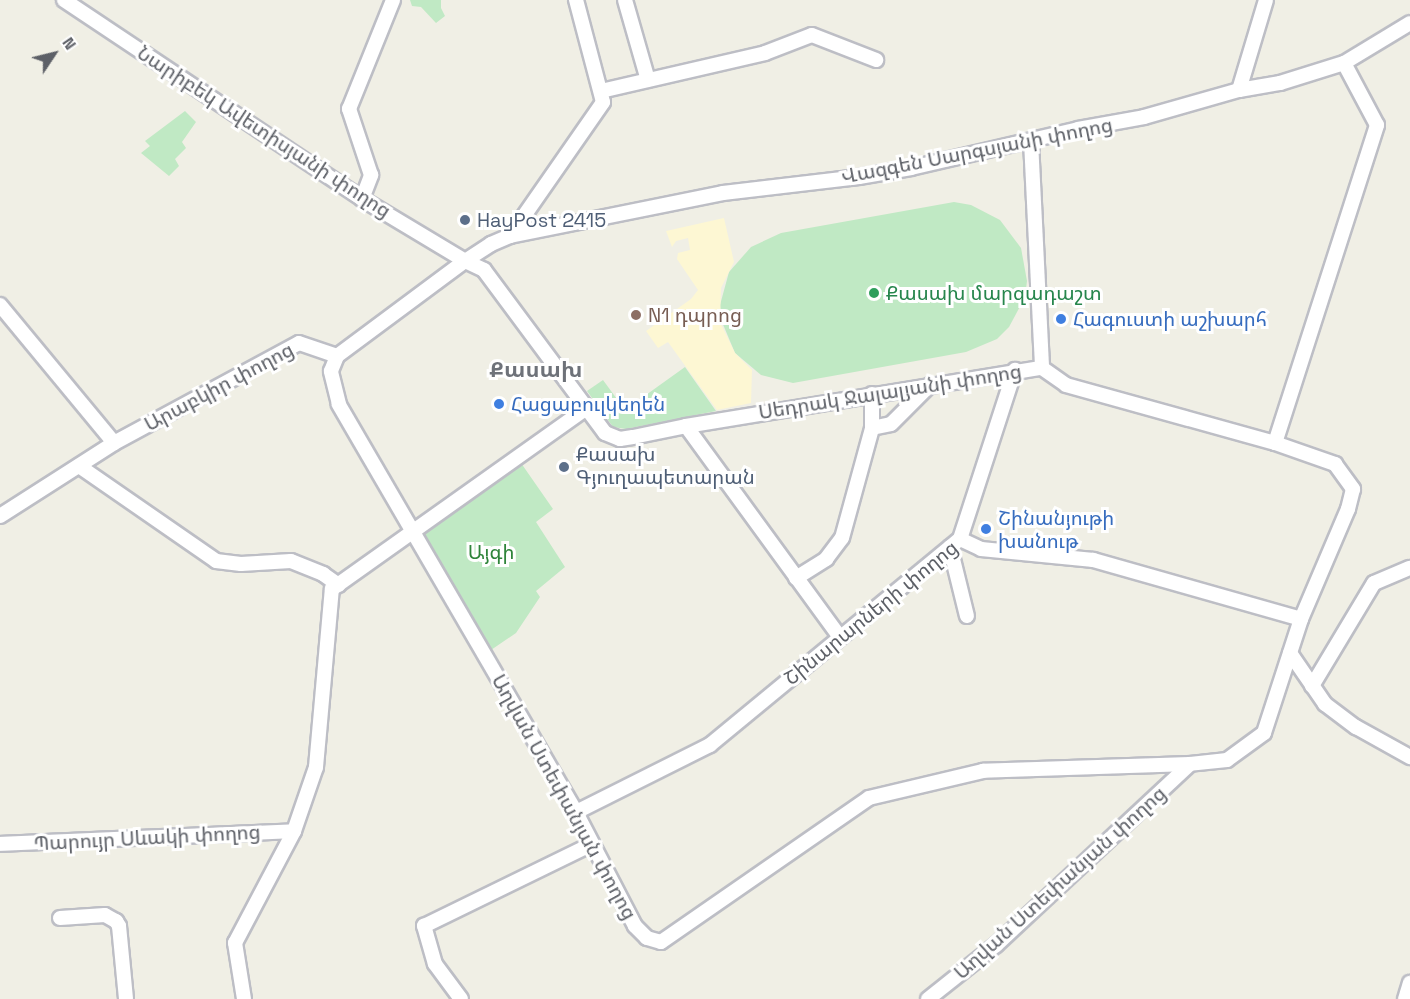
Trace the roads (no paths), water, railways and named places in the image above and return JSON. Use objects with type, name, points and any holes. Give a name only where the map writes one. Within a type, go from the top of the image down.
[{"type":"street","name":"Նարիբեկ Ավետիսյանի փողոց","points":[[64,0],[362,199],[465,261]]},
{"type":"street","points":[[362,199],[371,175],[349,109],[392,0]]},
{"type":"street","points":[[510,236],[603,102],[576,0]]},
{"type":"street","points":[[625,0],[648,81]]},
{"type":"street","points":[[1239,90],[1266,0]]},
{"type":"street","name":"Վազգեն Սարգսյանի փողոց","points":[[465,261],[491,244],[510,236],[599,220],[723,193],[859,177],[911,168],[1078,129],[1144,117],[1239,90],[1280,83],[1344,63],[1410,23]]},
{"type":"street","points":[[601,91],[765,52],[812,35],[876,60]]},
{"type":"street","points":[[1275,442],[1377,125],[1344,63]]},
{"type":"street","points":[[1031,141],[1042,368]]},
{"type":"street","points":[[337,356],[465,261]]},
{"type":"street","name":"Սեդրակ Ջալալյանի փողոց","points":[[465,261],[484,270],[585,409],[605,433],[620,439],[872,394],[1015,370],[1042,368],[1066,385],[1275,442],[1335,464],[1353,489],[1348,509]]},
{"type":"street","points":[[0,305],[114,443]]},
{"type":"street","name":"Արաբկիր փողոց","points":[[0,516],[114,443],[299,343],[337,356]]},
{"type":"street","name":"Աղվան Ստեփանյան փողոց","points":[[337,356],[331,371],[339,404],[576,812],[635,926],[647,938],[661,942],[869,798],[983,771],[1190,764],[1227,760],[1264,733],[1301,619],[1348,509]]},
{"type":"street","points":[[967,616],[955,543],[1015,370]]},
{"type":"street","points":[[872,428],[891,424],[930,385]]},
{"type":"street","points":[[796,578],[826,559],[842,538],[872,428],[872,394]]},
{"type":"street","points":[[244,999],[235,943],[294,831],[316,767],[332,589],[585,409]]},
{"type":"street","points":[[686,426],[840,636]]},
{"type":"street","points":[[79,466],[216,561],[241,564],[291,561],[323,574],[339,585]]},
{"type":"street","name":"Շինարարների փողոց","points":[[576,812],[710,745],[955,543],[981,549],[1093,560],[1301,619]]},
{"type":"street","points":[[1312,686],[1374,584],[1410,568]]},
{"type":"street","points":[[1290,653],[1324,704],[1356,727],[1410,757]]},
{"type":"street","name":"Աղվան Ստեփանյան փողոց","points":[[928,999],[996,945],[1190,764]]},
{"type":"street","name":"Պարույր Սևակի փողոց","points":[[0,844],[294,831]]},
{"type":"street","points":[[461,999],[435,964],[424,926],[592,844]]},
{"type":"street","points":[[60,918],[105,915],[116,921],[119,926],[126,999]]},
{"type":"place","name":"HayPost 2415","points":[[465,220]]},
{"type":"place","name":"Քասախ մարզադաշտ","points":[[874,293]]},
{"type":"place","name":"N1 դպրոց","points":[[636,315]]},
{"type":"place","name":"Հագուստի աշխարհ","points":[[1061,319]]},
{"type":"place","name":"Հացաբուլկեղեն","points":[[499,404]]},
{"type":"place","name":"Քասախ Գյուղապետարան","points":[[564,467]]},
{"type":"place","name":"Շինանյութի խանութ","points":[[986,529]]},
{"type":"district","name":"Քասախ","points":[[536,370]]},
{"type":"park label","name":"Այգի","points":[[491,552]]}]
